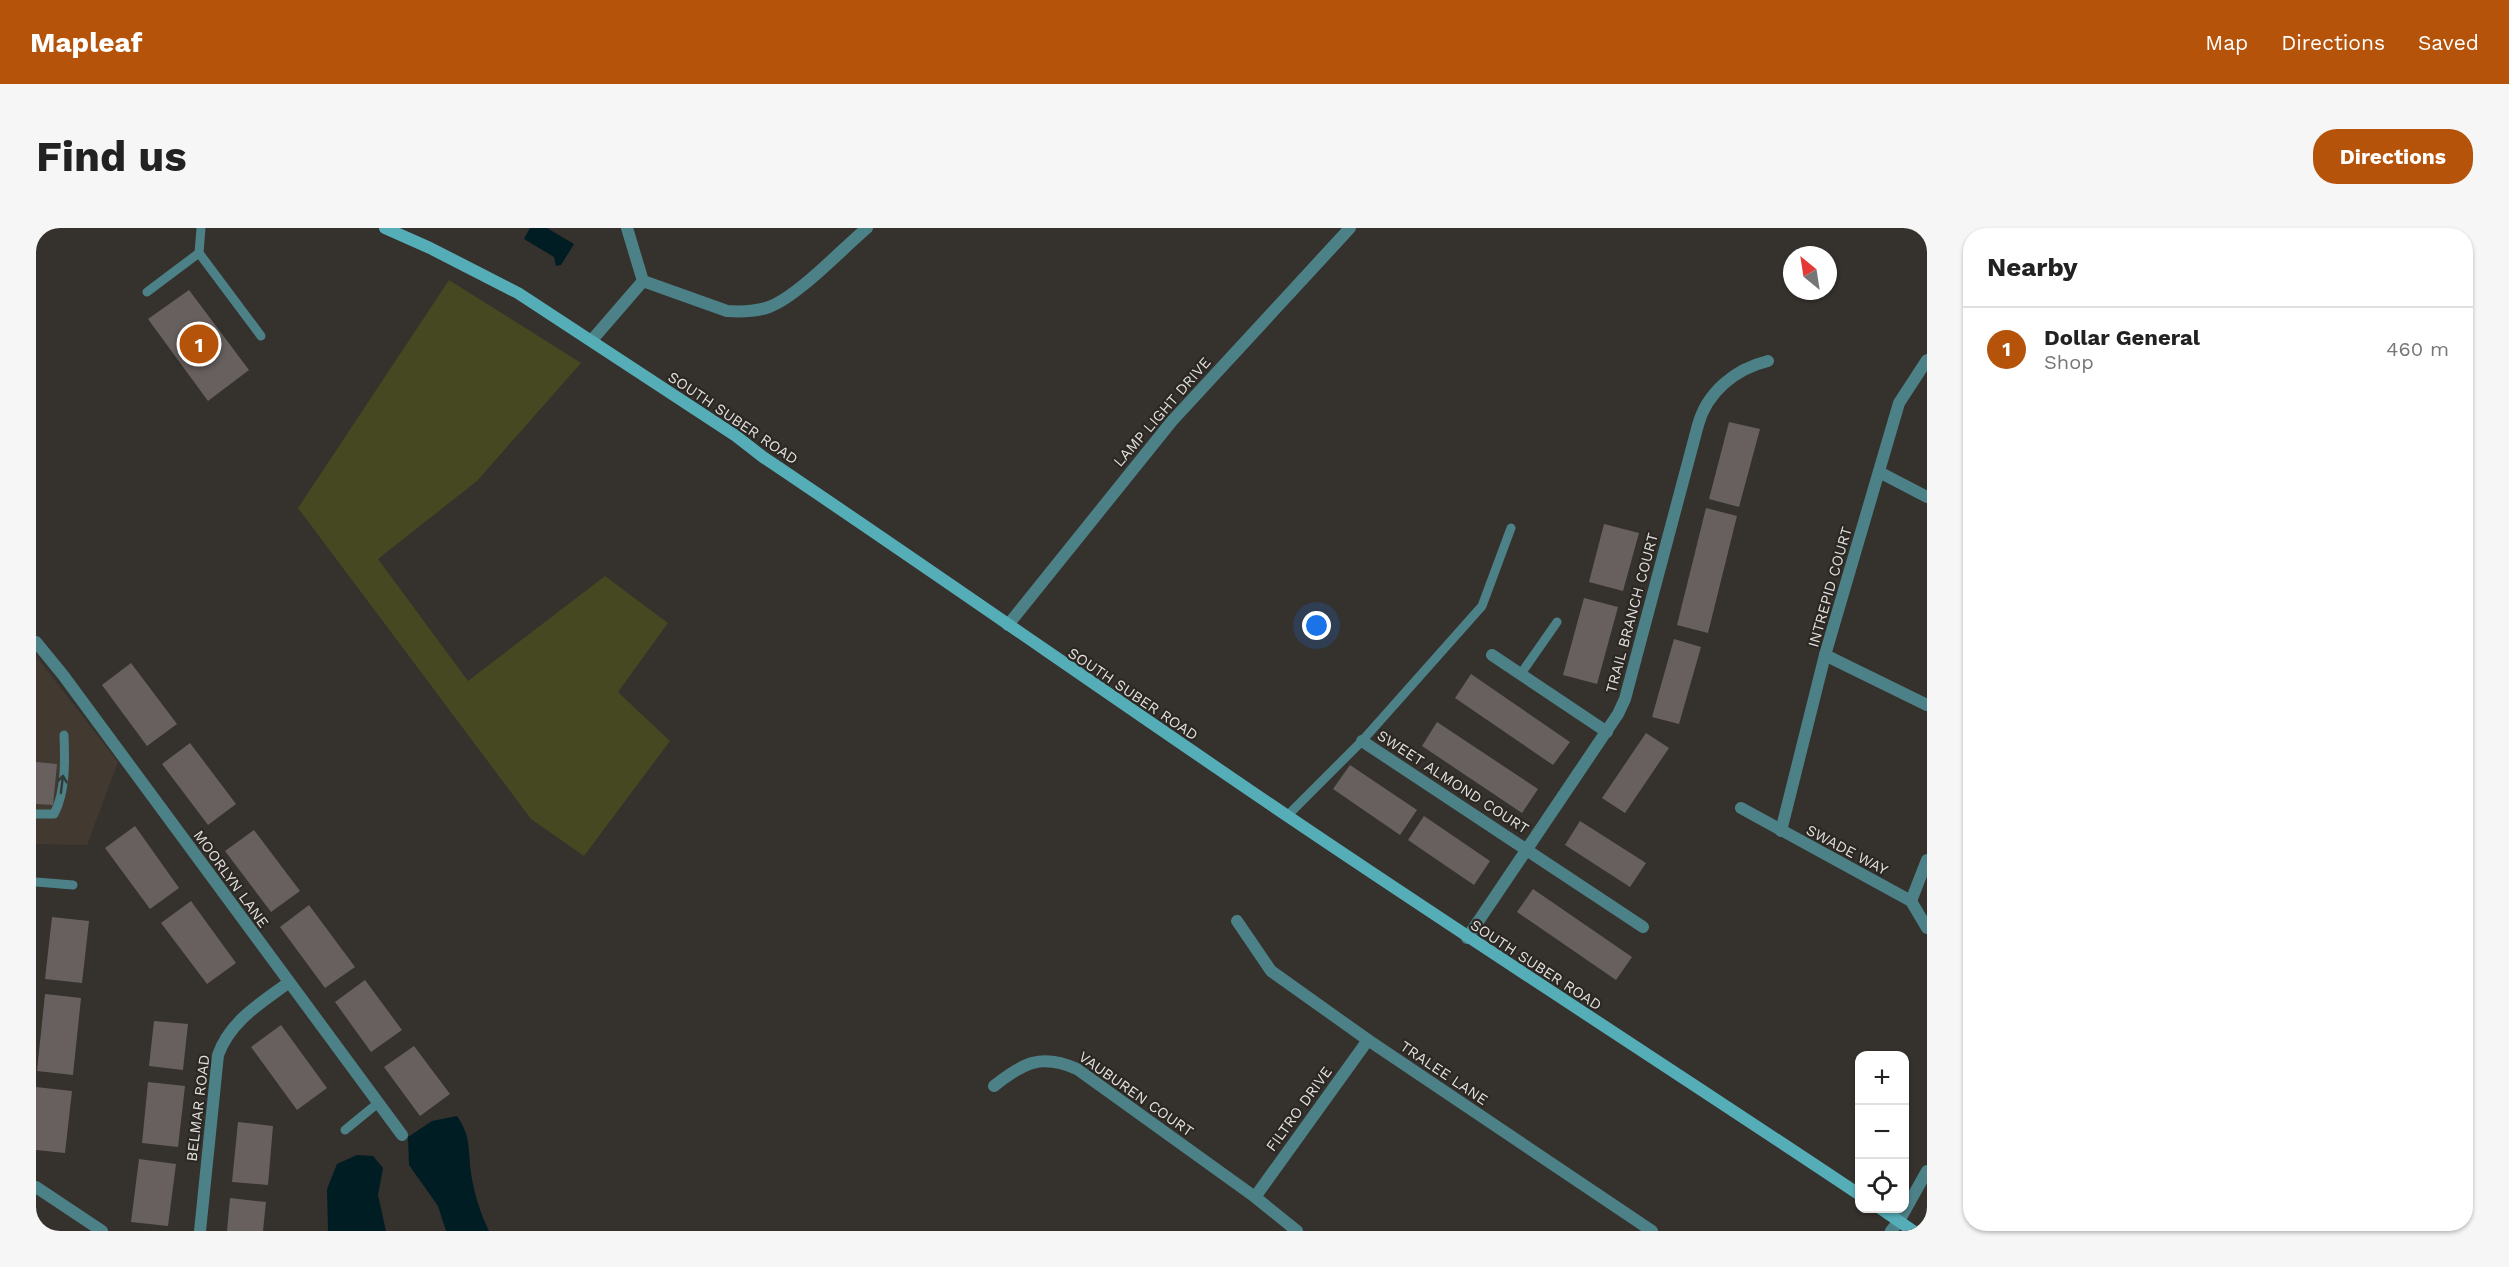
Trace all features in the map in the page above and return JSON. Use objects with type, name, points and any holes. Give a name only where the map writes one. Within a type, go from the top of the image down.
[{"type":"street","name":"SOUTH SUBER ROAD","points":[[385,228],[518,293],[592,340],[736,436],[763,457],[1467,938],[1855,1192]]},
{"type":"street","points":[[627,228],[643,281]]},
{"type":"street","points":[[643,281],[727,311],[755,311],[775,304],[791,294],[867,228]]},
{"type":"street","name":"LAMP LIGHT DRIVE","points":[[1008,625],[1172,421],[1350,228]]},
{"type":"street","points":[[592,340],[643,281]]},
{"type":"street","name":"INTREPID COURT","points":[[1781,831],[1825,655],[1899,403],[1927,360]]},
{"type":"street","name":"TRAIL BRANCH COURT","points":[[1467,938],[1607,732],[1625,699],[1701,413],[1720,386],[1747,366],[1768,361]]},
{"type":"street","points":[[1879,472],[1927,497]]},
{"type":"street","name":"MOORLYN LANE","points":[[36,642],[63,675],[402,1135]]},
{"type":"street","points":[[1492,655],[1607,732]]},
{"type":"street","points":[[1825,655],[1927,705]]},
{"type":"street","name":"SWEET ALMOND COURT","points":[[1362,741],[1643,927]]},
{"type":"street","name":"SWADE WAY","points":[[1741,808],[1911,901]]},
{"type":"street","points":[[1927,860],[1911,901],[1927,928]]},
{"type":"street","name":"TRALEE LANE","points":[[1237,921],[1271,971],[1644,1229]]},
{"type":"street","name":"BELMAR ROAD","points":[[200,1231],[220,1048],[238,1021],[288,983]]},
{"type":"street","name":"FILTRO DRIVE","points":[[1254,1197],[1368,1040]]},
{"type":"street","name":"VAUBUREN COURT","points":[[994,1086],[1026,1064],[1043,1060],[1060,1061],[1077,1069],[1254,1197],[1297,1231]]},
{"type":"street","points":[[1895,1226],[1927,1171]]},
{"type":"street","points":[[36,1187],[102,1231]]},
{"type":"street","points":[[1884,1213],[1895,1226],[1913,1231]]},
{"type":"lane","points":[[201,228],[199,253],[261,336]]},
{"type":"lane","points":[[147,292],[199,253]]},
{"type":"lane","points":[[1287,816],[1362,741],[1482,606],[1511,528]]},
{"type":"lane","points":[[1520,675],[1557,622]]},
{"type":"lane","points":[[36,814],[54,814],[59,805],[65,761],[64,735]]},
{"type":"lane","points":[[36,882],[74,885]]},
{"type":"lane","points":[[345,1130],[378,1103]]},
{"type":"shaded area","points":[[36,656],[118,762],[87,845],[36,844]]},
{"type":"green space","points":[[449,280],[581,363],[477,481],[378,559],[468,681],[605,576],[668,623],[618,692],[670,741],[584,856],[531,819],[298,508]]},
{"type":"water","points":[[530,228],[547,228],[574,244],[561,265],[556,266],[554,257],[524,239]]},
{"type":"water","points":[[457,1116],[467,1136],[474,1188],[489,1231],[446,1231],[438,1206],[409,1165],[408,1137],[432,1121]]},
{"type":"water","points":[[357,1155],[373,1156],[383,1168],[378,1195],[386,1231],[328,1231],[327,1189],[337,1164]]},
{"type":"building","points":[[189,290],[249,370],[208,401],[148,319]]},
{"type":"building","points":[[1729,422],[1760,429],[1739,507],[1709,499]]},
{"type":"building","points":[[1706,508],[1737,516],[1708,633],[1677,625]]},
{"type":"building","points":[[1604,524],[1639,533],[1623,591],[1589,582]]},
{"type":"building","points":[[1584,598],[1618,607],[1597,684],[1563,675]]},
{"type":"building","points":[[1674,639],[1701,647],[1679,724],[1652,717]]},
{"type":"building","points":[[131,663],[177,724],[147,746],[102,685]]},
{"type":"building","points":[[1471,674],[1570,742],[1553,765],[1455,698]]},
{"type":"building","points":[[1437,722],[1538,789],[1522,813],[1422,746]]},
{"type":"building","points":[[1646,733],[1669,748],[1625,813],[1602,798]]},
{"type":"building","points":[[190,743],[236,804],[208,825],[162,764]]},
{"type":"building","points":[[36,762],[57,764],[53,805],[36,804]]},
{"type":"building","points":[[1350,765],[1417,810],[1400,835],[1333,789]]},
{"type":"building","points":[[1424,816],[1490,861],[1474,885],[1408,840]]},
{"type":"building","points":[[1580,821],[1646,863],[1630,887],[1565,845]]},
{"type":"building","points":[[135,826],[179,888],[150,909],[105,848]]},
{"type":"building","points":[[254,830],[300,891],[271,912],[225,851]]},
{"type":"building","points":[[1533,889],[1632,957],[1616,980],[1517,912]]},
{"type":"building","points":[[191,901],[236,963],[207,984],[161,923]]},
{"type":"building","points":[[309,905],[355,967],[325,988],[280,927]]},
{"type":"building","points":[[52,917],[89,921],[82,983],[45,979]]},
{"type":"building","points":[[365,980],[402,1030],[371,1052],[335,1002]]},
{"type":"building","points":[[45,994],[81,998],[73,1075],[37,1071]]},
{"type":"building","points":[[154,1021],[188,1024],[183,1070],[149,1066]]},
{"type":"building","points":[[281,1025],[327,1088],[297,1110],[251,1047]]},
{"type":"building","points":[[414,1046],[450,1094],[420,1116],[384,1067]]},
{"type":"building","points":[[148,1082],[185,1086],[178,1147],[142,1143]]},
{"type":"building","points":[[36,1087],[72,1091],[65,1153],[36,1150]]},
{"type":"building","points":[[238,1122],[273,1126],[268,1185],[232,1182]]},
{"type":"building","points":[[139,1159],[176,1164],[168,1226],[131,1222]]},
{"type":"building","points":[[230,1198],[266,1202],[263,1231],[227,1231]]},
{"type":"place","name":"Dollar General","points":[[199,344]]}]
